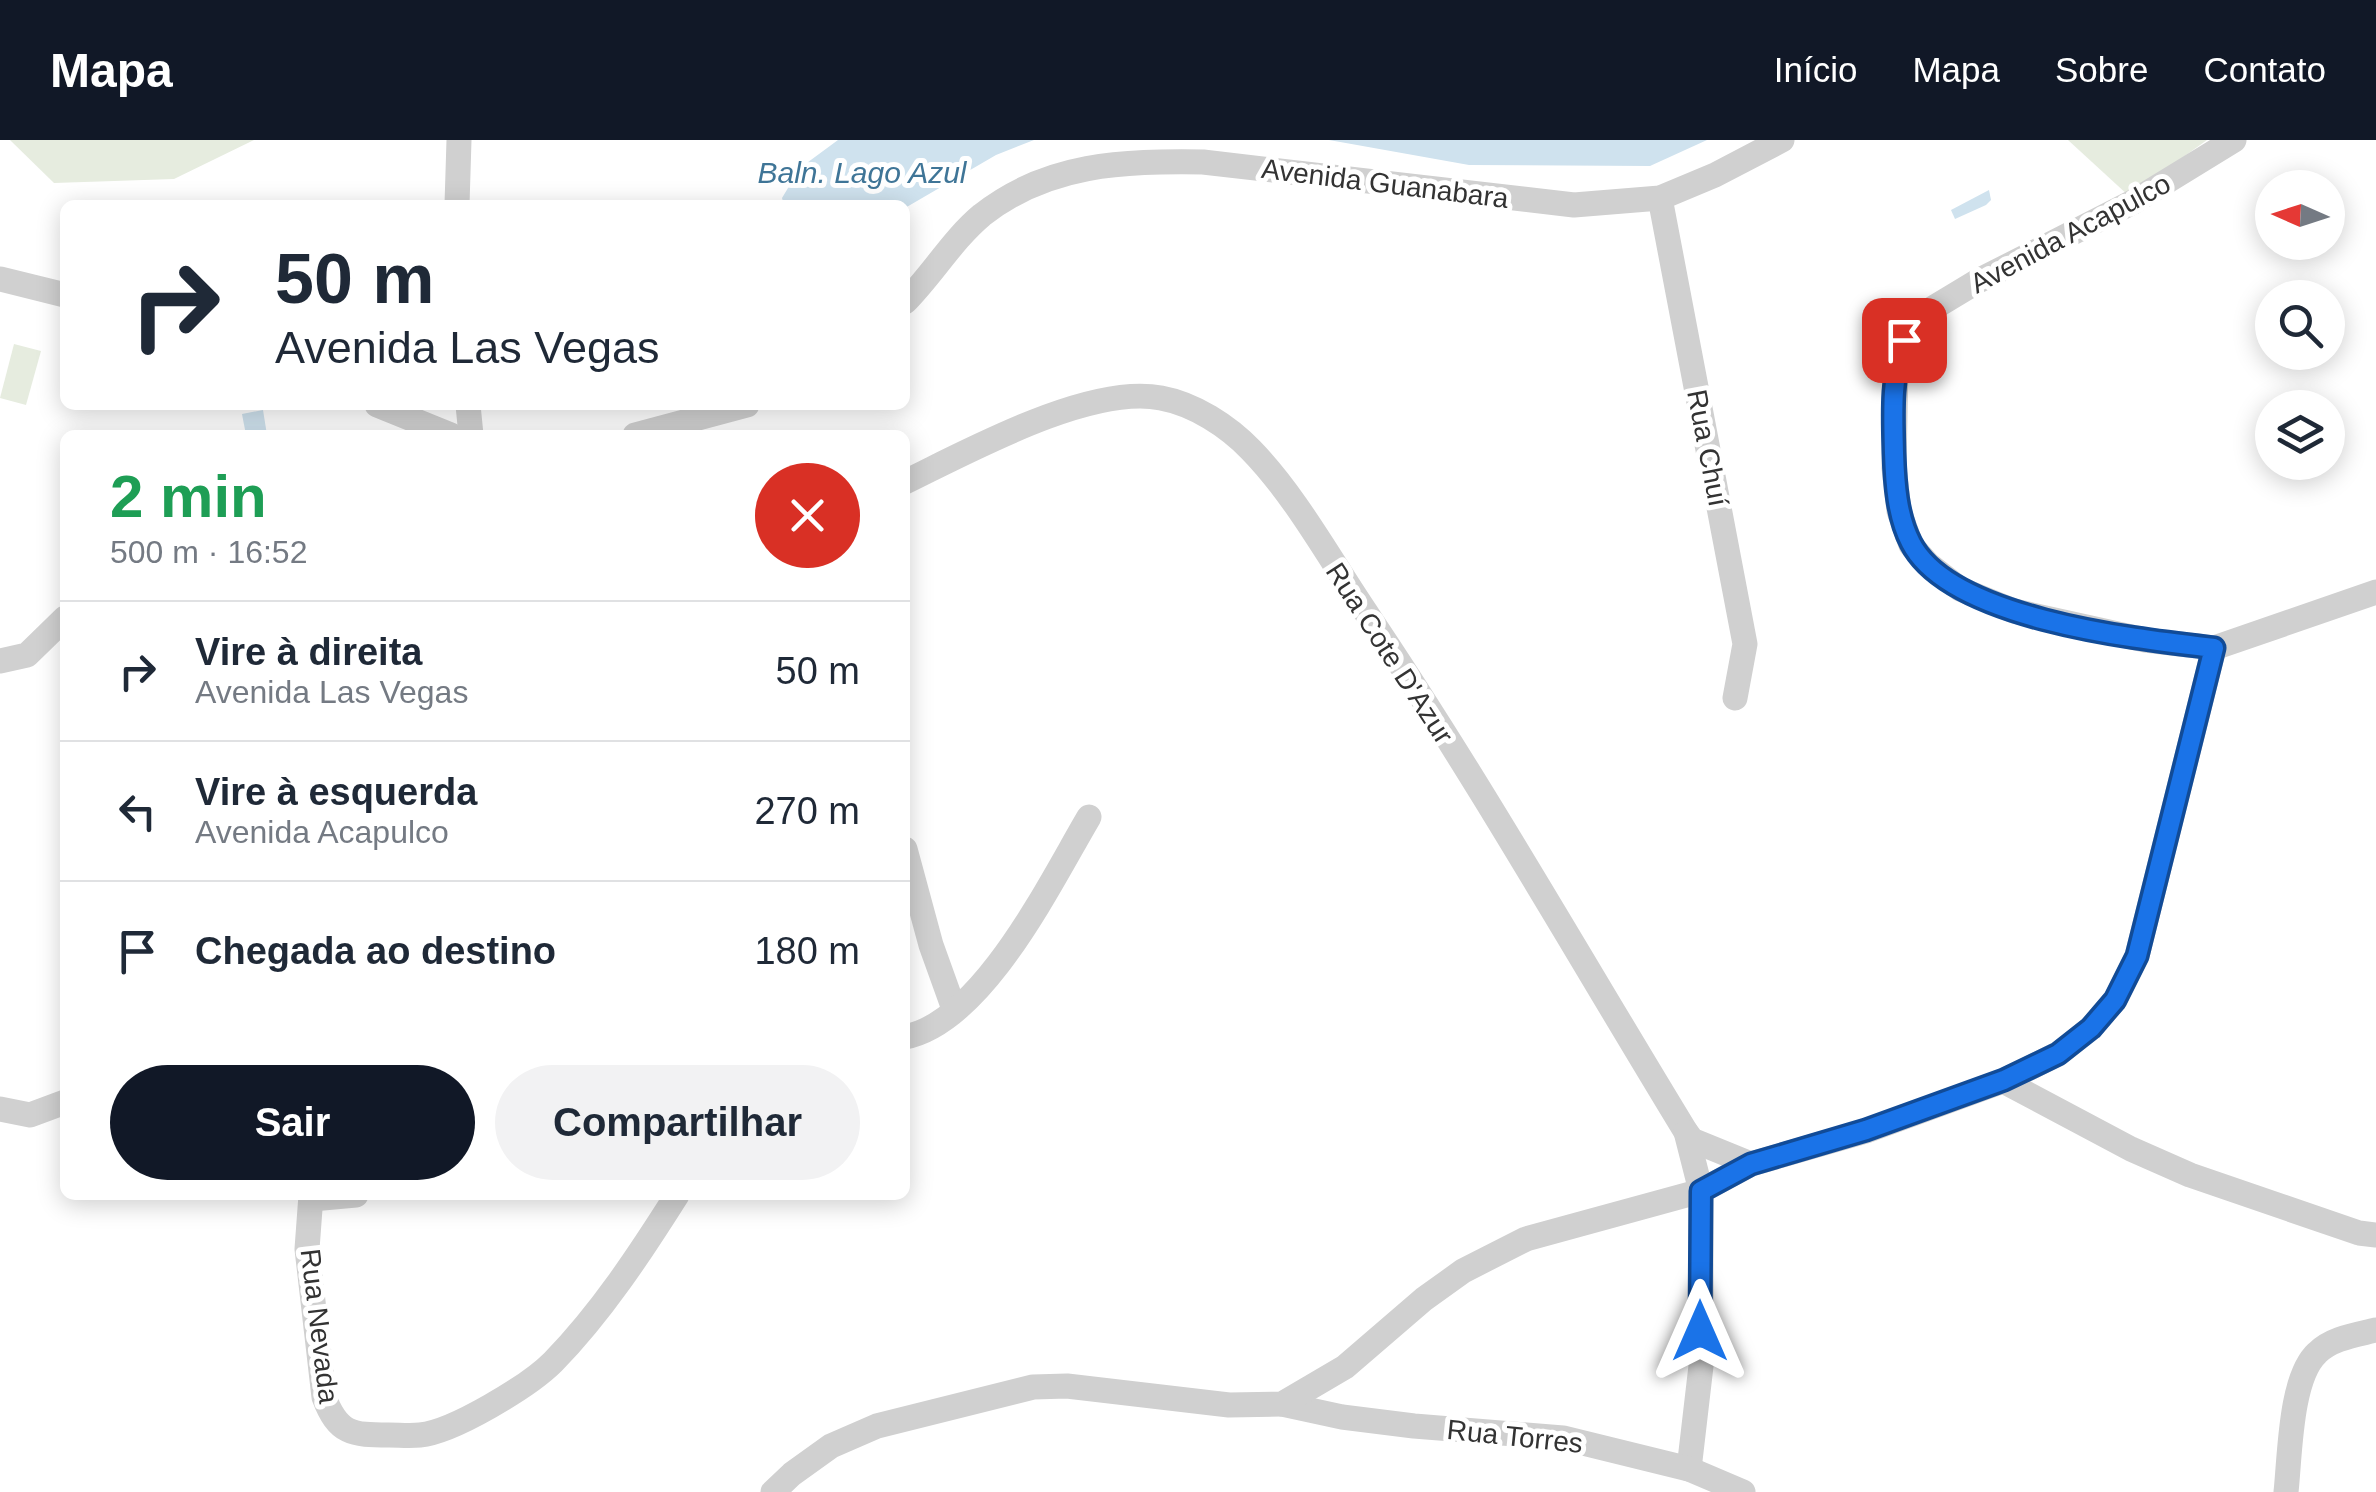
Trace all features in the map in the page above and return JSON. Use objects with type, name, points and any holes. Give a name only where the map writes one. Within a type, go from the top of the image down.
[{"type":"street","points":[[457,200],[458,140]]},
{"type":"street","name":"Avenida Guanabara","points":[[910,296],[980,216],[1027,186],[1086,166],[1203,162],[1574,205],[1660,198],[1716,175],[1782,140]]},
{"type":"street","name":"Avenida Acapulco","points":[[2234,140],[2133,202],[1978,281],[1920,316],[1900,352],[1893,391],[1899,511],[1911,545],[1960,589],[2014,611],[2105,633],[2214,648],[2376,592]]},
{"type":"street","name":"Rua Chuí","points":[[1660,198],[1745,644],[1734,698]]},
{"type":"street","points":[[0,279],[60,295]]},
{"type":"street","name":"Rua Cote D'Azur","points":[[910,480],[1047,418],[1095,402],[1136,396],[1162,398],[1223,425],[1252,452],[1288,498],[1410,678],[1686,1132],[1701,1191],[1700,1366],[1689,1469]]},
{"type":"street","points":[[389,410],[438,430]]},
{"type":"street","points":[[654,430],[728,410]]},
{"type":"street","points":[[0,661],[28,654],[60,623]]},
{"type":"street","points":[[1282,1404],[1345,1367],[1463,1271],[1526,1239],[1701,1191],[1751,1164],[1866,1130],[2004,1080],[2058,1054],[2091,1028],[2115,1000],[2137,956],[2214,648]]},
{"type":"street","points":[[910,1035],[922,1034],[986,983],[1089,817]]},
{"type":"street","points":[[910,867],[954,1009]]},
{"type":"street","points":[[2004,1080],[2131,1149],[2190,1175],[2376,1236]]},
{"type":"street","points":[[0,1109],[30,1116],[60,1104]]},
{"type":"street","points":[[1686,1132],[1692,1140],[1751,1164]]},
{"type":"street","name":"Rua Nevada","points":[[311,1200],[307,1249],[324,1397],[331,1416],[344,1430],[365,1435],[422,1435],[462,1421],[552,1364],[606,1299],[674,1200]]},
{"type":"street","points":[[2286,1492],[2296,1407],[2309,1362],[2332,1342],[2376,1330]]},
{"type":"street","name":"Rua Torres","points":[[773,1492],[831,1446],[876,1426],[1033,1388],[1068,1386],[1229,1405],[1282,1404],[1414,1426],[1563,1438],[1689,1469],[1743,1492]]},
{"type":"shaded area","points":[[10,140],[254,140],[174,179],[54,183]]},
{"type":"shaded area","points":[[2068,140],[2207,140],[2129,196]]},
{"type":"shaded area","points":[[14,344],[41,351],[26,405],[0,398]]},
{"type":"water","name":"Baln. Lago Azul","points":[[838,140],[1034,140],[996,155],[910,205],[910,200],[783,200],[800,168]]},
{"type":"water","points":[[1329,140],[1707,140],[1650,166],[1469,165]]},
{"type":"water","points":[[1989,190],[1991,200],[1986,205],[1955,219],[1951,210]]},
{"type":"water","points":[[263,410],[266,430],[245,430],[242,414]]},
{"type":"route","points":[[1700,1331],[1701,1191],[1751,1164],[1866,1130],[2004,1080],[2058,1054],[2091,1028],[2115,1000],[2137,956],[2214,648],[2144,640],[2014,611],[1960,589],[1928,564],[1911,545],[1899,511],[1894,468],[1893,391],[1904,340]]}]
